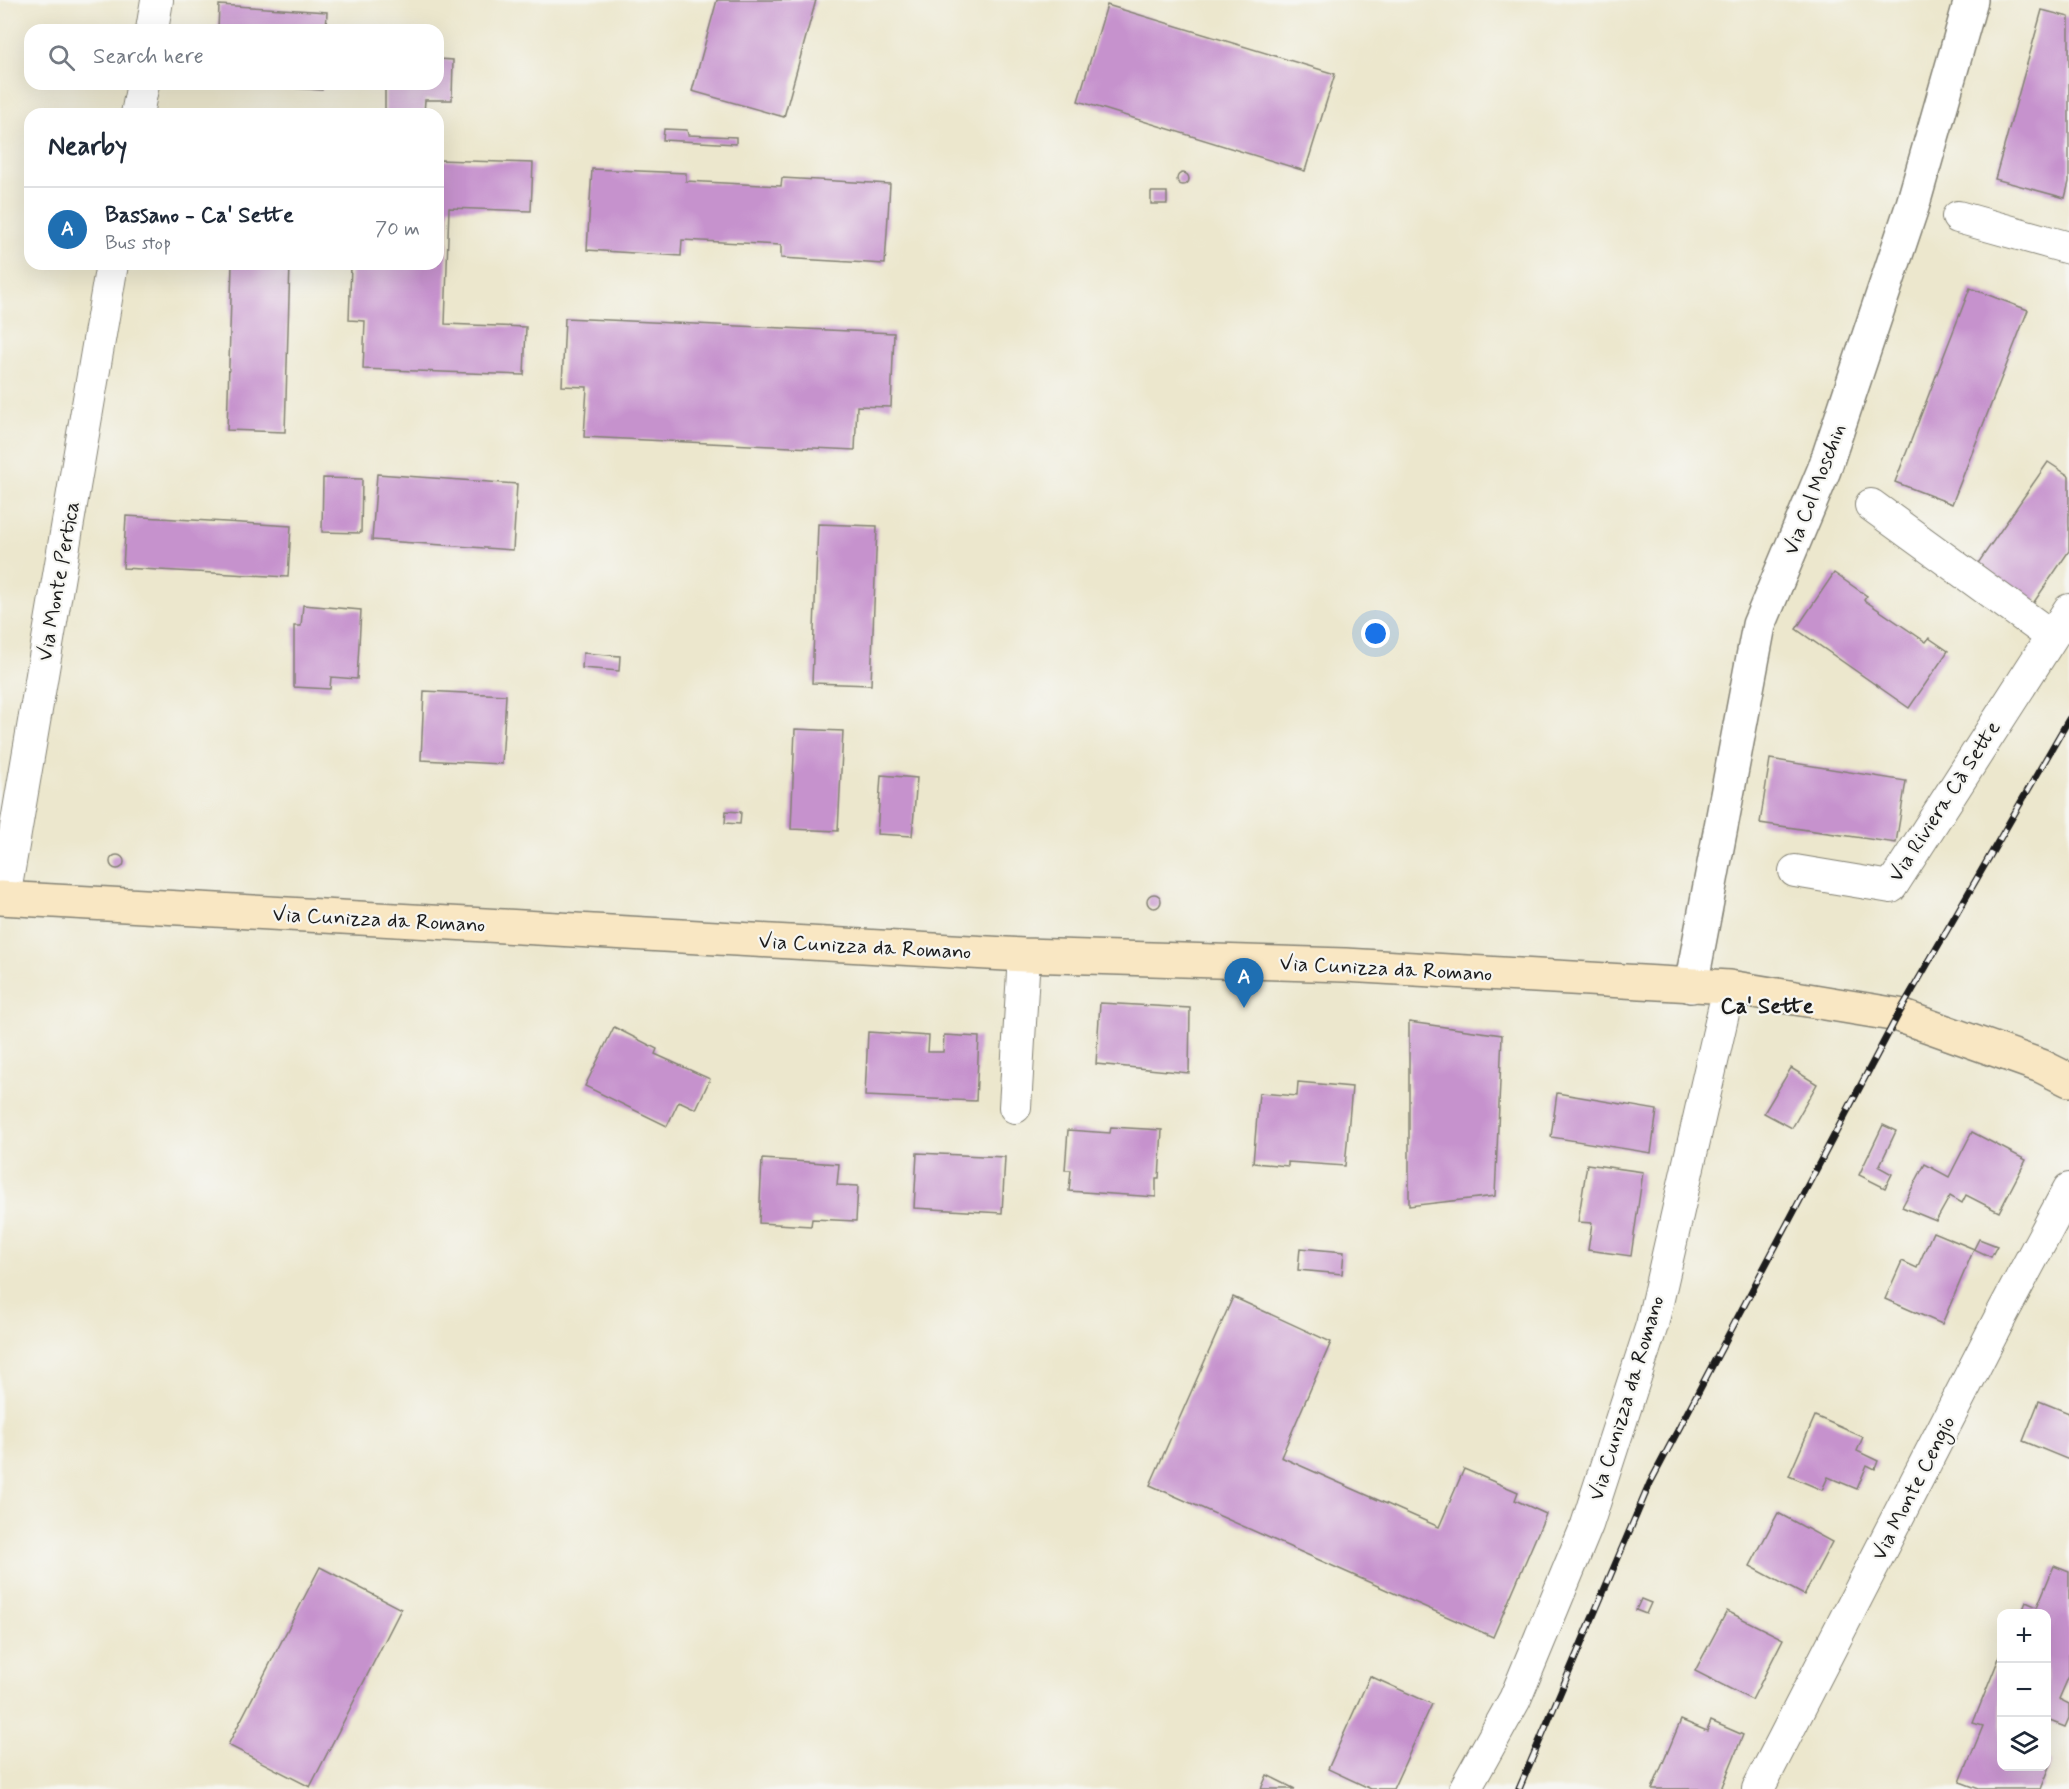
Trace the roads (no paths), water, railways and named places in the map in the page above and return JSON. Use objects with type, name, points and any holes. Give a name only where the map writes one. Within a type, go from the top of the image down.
[{"type":"main road","name":"Via Cunizza da Romano","points":[[2,898],[1024,955],[1345,965],[1729,987],[1898,1015],[2041,1066],[2069,1080]]},
{"type":"street","points":[[153,24],[157,0]]},
{"type":"street","name":"Via Col Moschin","points":[[1691,986],[1759,625],[1827,459],[1913,204],[1971,0]]},
{"type":"street","points":[[138,108],[141,90]]},
{"type":"street","points":[[1958,218],[2069,249]]},
{"type":"street","name":"Via Monte Pertica","points":[[2,898],[111,270]]},
{"type":"street","points":[[1871,506],[2051,636]]},
{"type":"street","name":"Via Riviera Cà Sette","points":[[1795,871],[1891,887],[2069,610]]},
{"type":"street","points":[[1015,1107],[1024,955]]},
{"type":"street","name":"Via Cunizza da Romano","points":[[1465,1789],[1515,1699],[1587,1525],[1652,1325],[1729,987]]},
{"type":"street","name":"Via Monte Cengio","points":[[1758,1789],[2002,1314],[2069,1189]]},
{"type":"railway","points":[[1519,1789],[1650,1483],[1898,1015],[2069,719]]},
{"type":"place","name":"Bassano - Ca' Sette","points":[[1244,1008]]},
{"type":"district","name":"Ca' Sette","points":[[1767,1005]]}]
